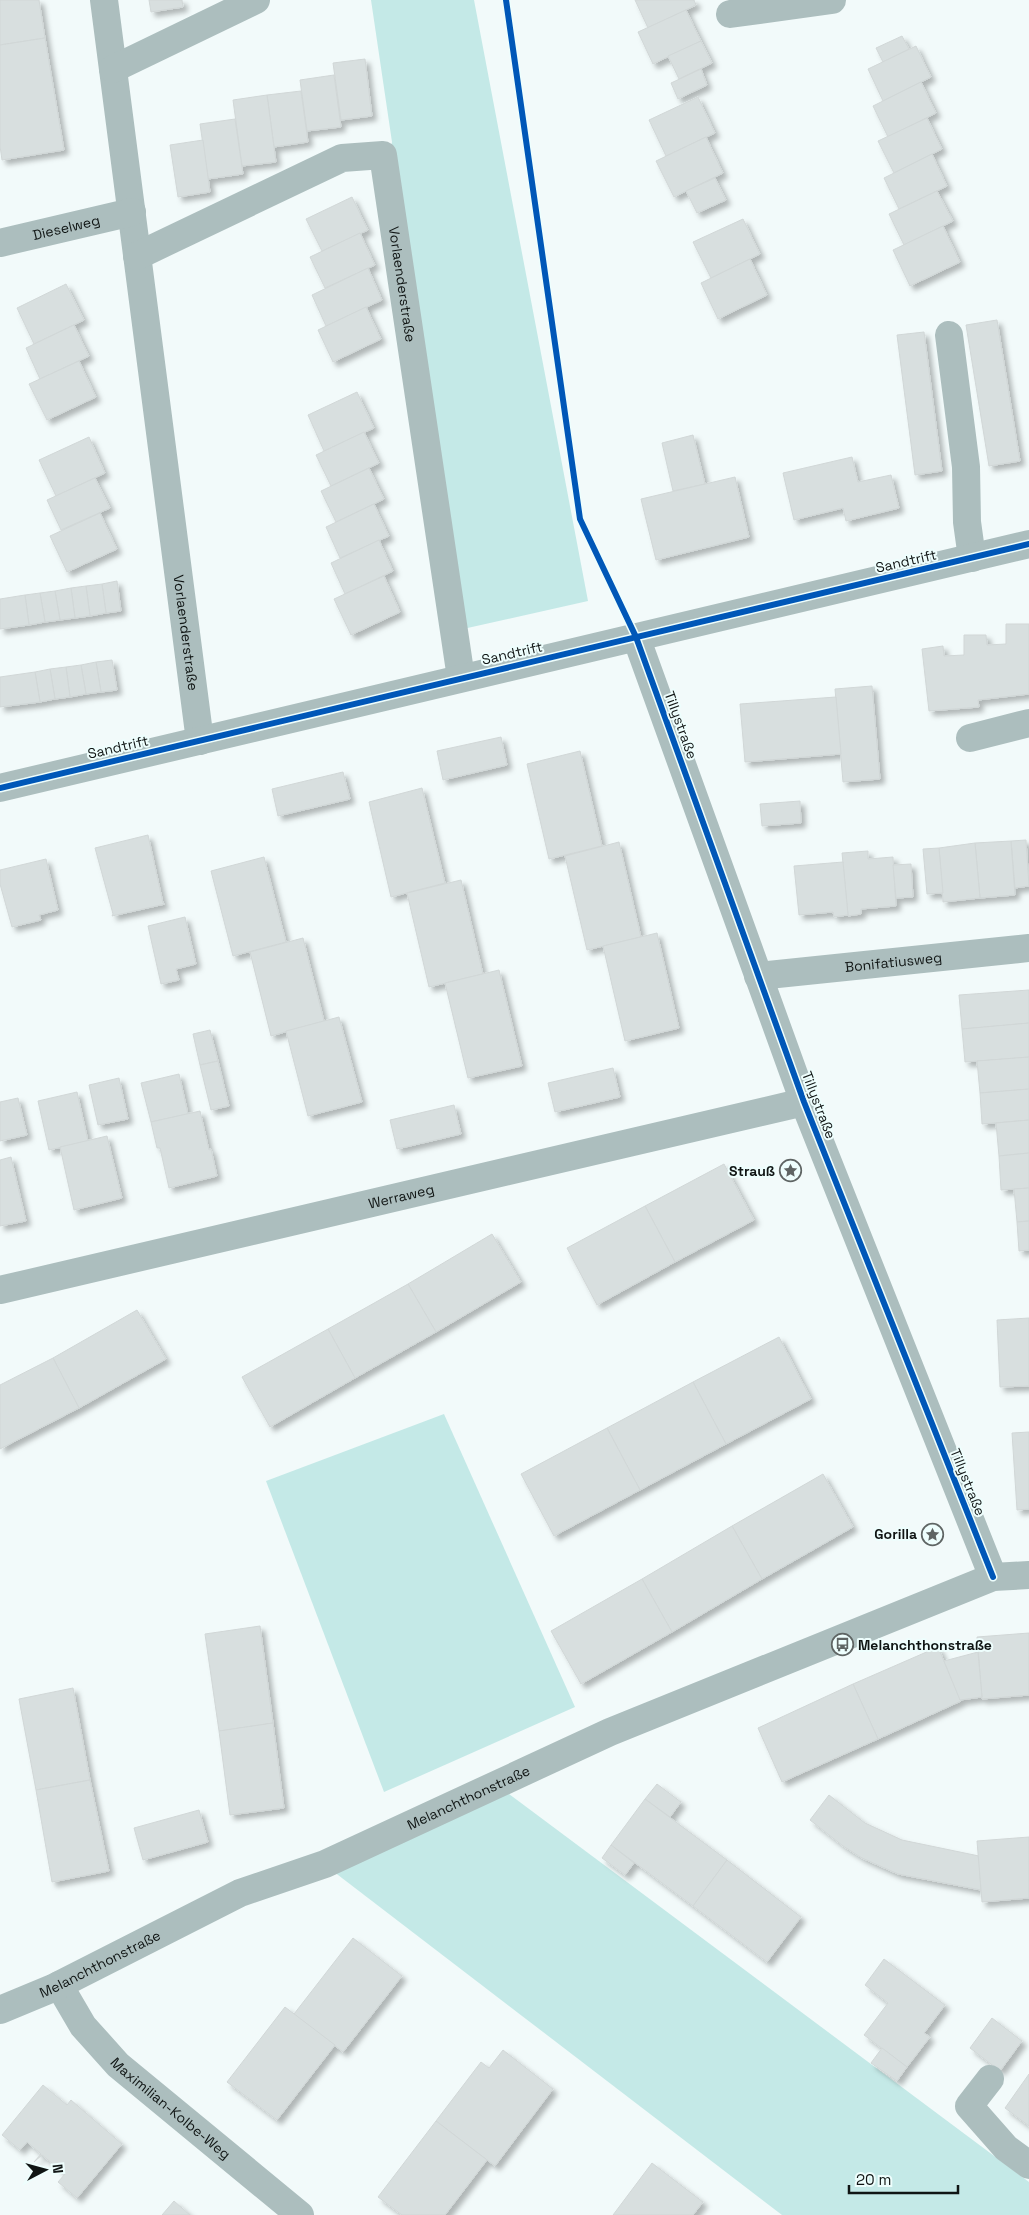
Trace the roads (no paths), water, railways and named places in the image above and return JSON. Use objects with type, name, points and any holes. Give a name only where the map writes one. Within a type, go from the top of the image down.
[{"type":"street","name":"Vorlaenderstraße","points":[[104,0],[200,741]]},
{"type":"street","points":[[112,68],[256,0]]},
{"type":"street","points":[[730,14],[832,0]]},
{"type":"street","name":"Vorlaenderstraße","points":[[137,256],[342,158],[383,155],[461,678]]},
{"type":"street","name":"Dieselweg","points":[[0,243],[132,212]]},
{"type":"street","points":[[949,335],[966,467],[967,522],[972,558]]},
{"type":"street","name":"Sandtrift","points":[[0,788],[1029,544]]},
{"type":"street","name":"Tillystraße","points":[[636,637],[804,1102],[993,1577]]},
{"type":"street","points":[[970,738],[1029,723]]},
{"type":"street","name":"Bonifatiusweg","points":[[758,976],[1029,948]]},
{"type":"street","name":"Werraweg","points":[[0,1290],[804,1102]]},
{"type":"street","name":"Melanchthonstraße","points":[[0,2010],[59,1985],[240,1893],[325,1864],[610,1732],[993,1577],[1029,1575]]},
{"type":"street","name":"Maximilian-Kolbe-Weg","points":[[59,1985],[83,2026],[118,2065],[300,2215]]},
{"type":"street","points":[[990,2079],[969,2106],[1006,2148],[1029,2165]]},
{"type":"place","name":"Strauß","points":[[791,1171]]},
{"type":"place","name":"Gorilla","points":[[933,1534]]},
{"type":"place","name":"Melanchthonstraße","points":[[842,1645]]}]
